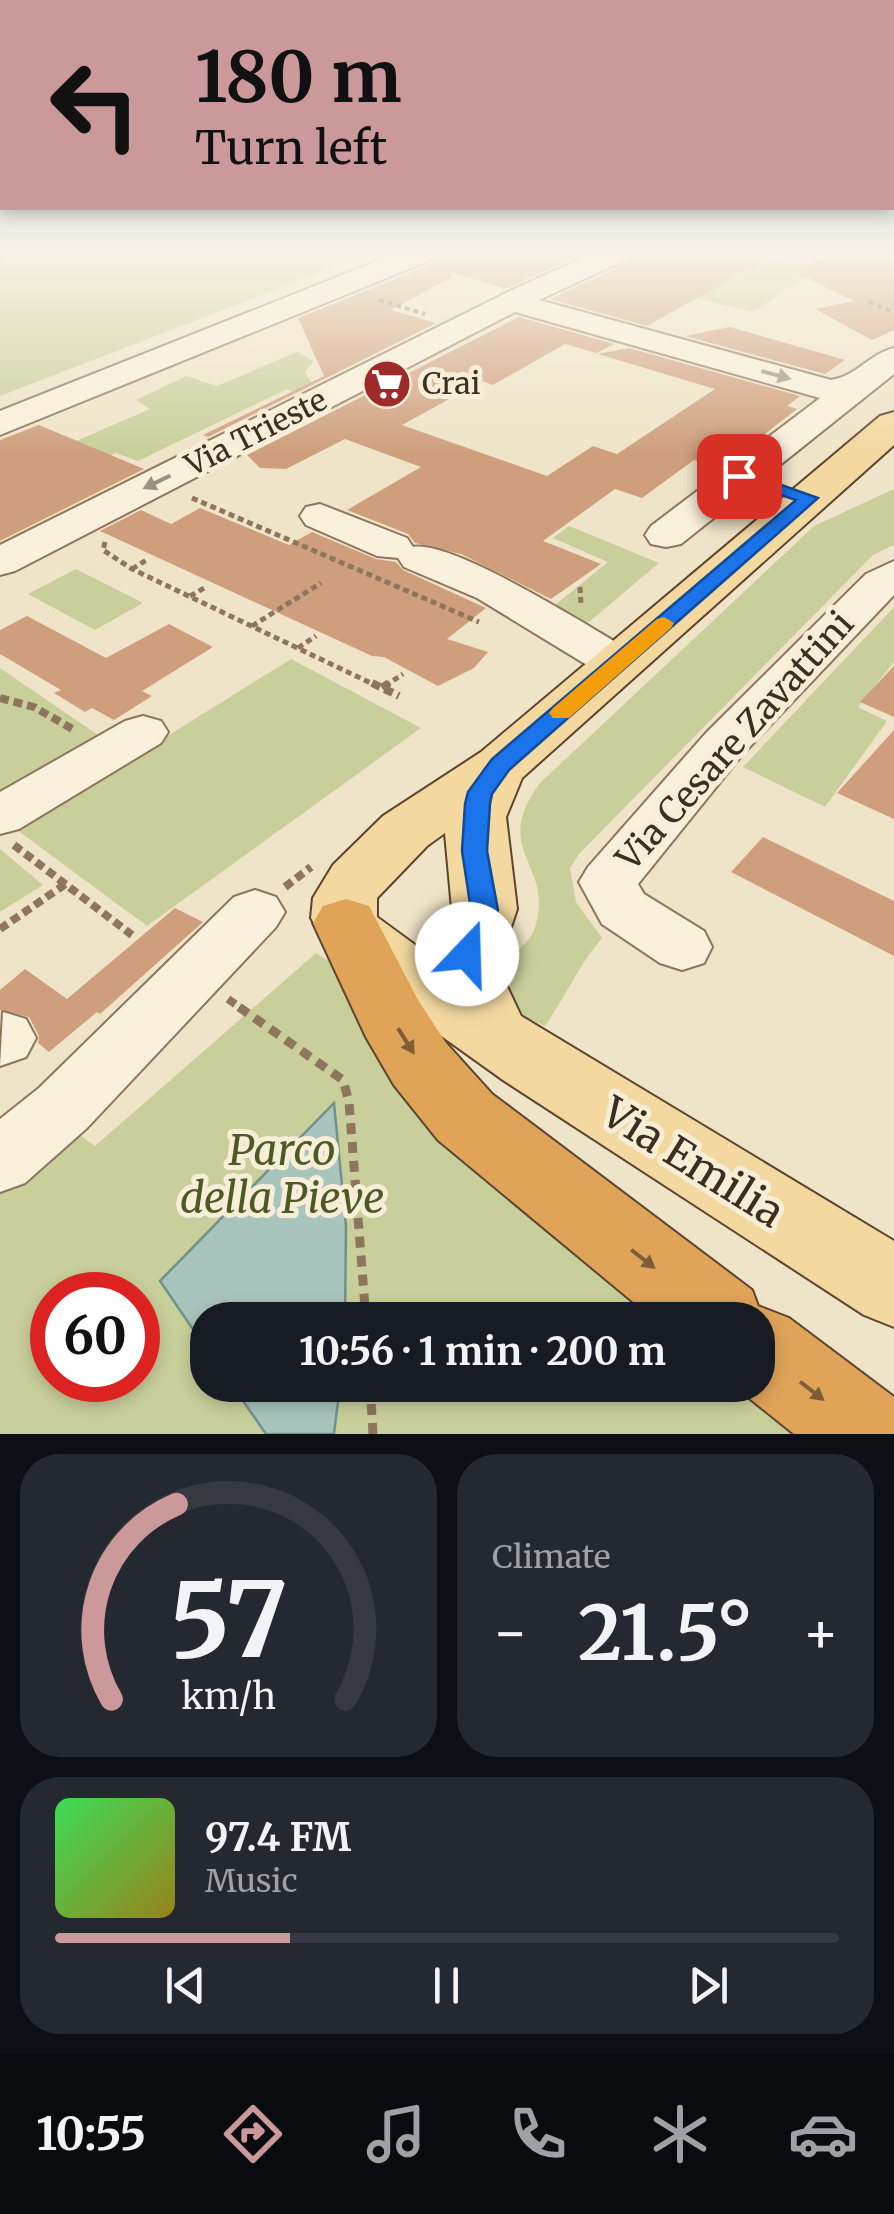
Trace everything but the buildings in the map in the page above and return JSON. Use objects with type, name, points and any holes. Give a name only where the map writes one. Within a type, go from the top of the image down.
[{"type":"highway","points":[[356,916],[390,1016],[420,1064],[466,1117],[698,1302]]},
{"type":"highway","points":[[775,1362],[867,1434]]},
{"type":"main road","name":"Via Emilia","points":[[894,424],[501,764],[418,821],[356,916],[494,1032],[564,1081],[894,1287]]},
{"type":"main road","points":[[809,498],[861,490],[894,466]]},
{"type":"main road","name":"Via Emilia","points":[[494,1032],[476,999],[467,966],[479,915],[474,851],[480,792],[501,764]]},
{"type":"main road","points":[[432,858],[467,873],[479,915],[454,950],[429,958],[398,958],[356,916],[390,860],[432,858]]},
{"type":"street","points":[[0,424],[118,369],[242,319]]},
{"type":"street","name":"Via Trieste","points":[[0,562],[482,319]]},
{"type":"street","points":[[574,319],[840,393]]},
{"type":"street","points":[[673,528],[840,393],[894,358]]},
{"type":"street","points":[[0,408],[118,369]]},
{"type":"street","points":[[739,476],[809,498]]},
{"type":"street","points":[[320,516],[493,589],[618,663]]},
{"type":"street","name":"Via Cesare Zavattini","points":[[682,947],[622,909],[608,882],[615,868],[724,744],[881,582],[894,574]]},
{"type":"street","points":[[1,826],[124,743]]},
{"type":"street","points":[[0,1162],[63,1108],[255,912]]},
{"type":"path","points":[[438,319],[466,328]]},
{"type":"path","points":[[154,484],[497,630]]},
{"type":"path","points":[[95,513],[122,526],[108,534],[103,550],[132,569],[399,696]]},
{"type":"path","points":[[132,569],[148,560]]},
{"type":"path","points":[[252,626],[321,583]]},
{"type":"path","points":[[190,596],[206,587]]},
{"type":"path","points":[[298,648],[316,636]]},
{"type":"path","points":[[382,688],[403,674]]},
{"type":"path","points":[[0,698],[34,707],[78,733],[124,743]]},
{"type":"path","points":[[1,826],[132,935]]},
{"type":"path","points":[[0,929],[67,883]]},
{"type":"path","points":[[194,976],[343,1080],[350,1120],[365,1302]]},
{"type":"path","points":[[371,1402],[373,1434]]},
{"type":"green space","points":[[0,319],[200,319],[0,396]]},
{"type":"green space","points":[[297,352],[314,361],[305,372],[312,384],[294,392],[287,389],[138,461],[116,453],[65,474],[0,474],[150,409],[136,400],[186,376],[217,386]]},
{"type":"green space","points":[[894,489],[894,545],[873,555],[579,854],[570,868],[576,902],[602,938],[545,1026],[519,1015],[500,983],[507,963],[528,940],[536,924],[537,886],[521,841],[521,825],[526,806],[540,783],[814,526]]},
{"type":"green space","points":[[569,526],[659,563],[583,627],[555,605],[608,562],[553,538]]},
{"type":"green space","points":[[76,569],[143,603],[95,630],[28,594]]},
{"type":"green space","points":[[894,607],[894,662],[858,707],[887,721],[825,807],[743,767]]},
{"type":"green space","points":[[291,659],[421,728],[147,926],[17,830]]},
{"type":"green space","points":[[0,668],[98,735],[0,797]]},
{"type":"green space","points":[[0,849],[43,885],[0,912]]},
{"type":"green space","name":"Parco della Pieve","points":[[316,953],[329,961],[394,1075],[646,1302],[190,1302],[190,1402],[764,1402],[803,1434],[0,1434],[0,1188],[70,1128],[95,1146]]},
{"type":"water","points":[[334,1103],[346,1226],[345,1302],[190,1302],[190,1325],[160,1281]]},
{"type":"water","points":[[244,1402],[338,1402],[334,1434],[266,1434]]},
{"type":"slow traffic","points":[[561,713],[664,623]]},
{"type":"place","name":"Crai","points":[[387,384]]},
{"type":"route","points":[[467,954],[484,916],[485,904],[474,851],[480,792],[501,764],[809,498],[739,476]]}]
